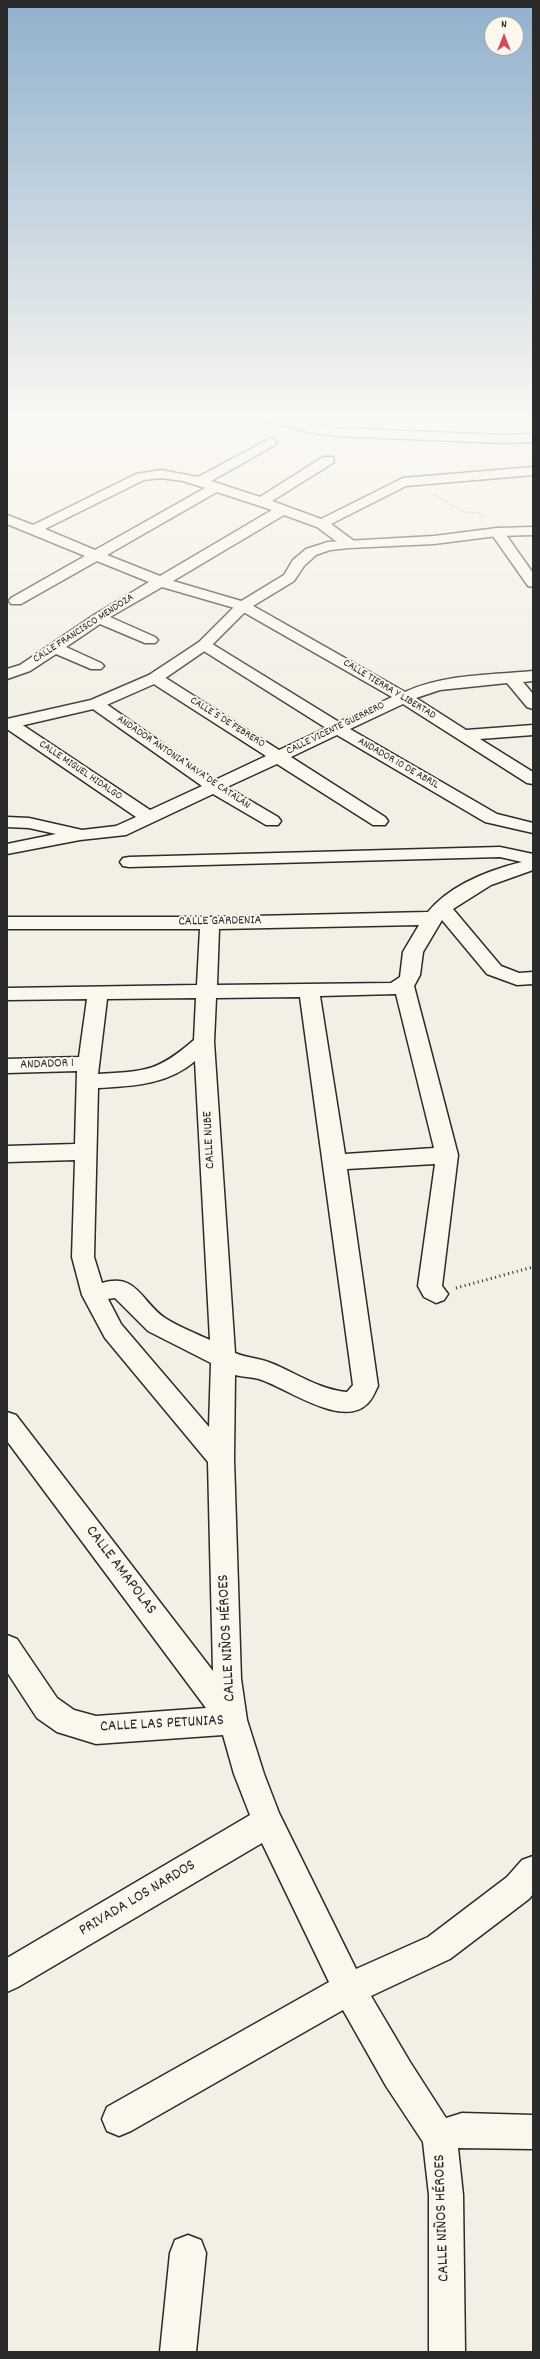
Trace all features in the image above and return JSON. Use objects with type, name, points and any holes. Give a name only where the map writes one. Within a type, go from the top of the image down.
[{"type":"street","name":"CALLE TIERRA Y LIBERTAD","points":[[24,525],[98,554],[159,581],[243,606],[403,697],[533,779]]},
{"type":"street","points":[[35,529],[43,525]]},
{"type":"street","points":[[16,601],[149,525]]},
{"type":"street","name":"CALLE FRANCISCO MENDOZA","points":[[7,674],[25,668],[99,618],[159,581],[256,525]]},
{"type":"street","points":[[324,525],[350,544]]},
{"type":"street","points":[[8,723],[96,704],[155,678],[204,645],[243,606],[289,578],[298,563],[311,552],[328,546],[434,540],[497,532],[533,531]]},
{"type":"street","points":[[497,532],[533,583]]},
{"type":"street","points":[[99,618],[150,640]]},
{"type":"street","name":"ANDADOR 10 DE ABRIL","points":[[204,645],[338,729],[492,818],[533,828]]},
{"type":"street","points":[[56,648],[96,666]]},
{"type":"street","name":"CALLE VICENTE GUERRERO","points":[[82,834],[120,831],[216,788],[422,689],[440,685],[533,676]]},
{"type":"street","name":"CALLE 5 DE FEBRERO","points":[[155,678],[281,756],[379,820]]},
{"type":"street","points":[[511,678],[533,704]]},
{"type":"street","name":"ANDADOR ANTONIA NAVA DE CATALÁN","points":[[96,704],[216,788],[272,821]]},
{"type":"street","name":"CALLE MIGUEL HIDALGO","points":[[8,723],[150,818]]},
{"type":"street","points":[[464,736],[533,730]]},
{"type":"street","points":[[7,805],[29,823]]},
{"type":"street","points":[[7,822],[29,823],[82,834]]},
{"type":"street","points":[[7,849],[82,834]]},
{"type":"street","points":[[128,862],[500,852],[533,859]]},
{"type":"street","points":[[7,994],[392,990],[404,986],[410,979],[414,951],[438,913],[479,884],[519,867],[533,865]]},
{"type":"street","points":[[438,913],[494,970],[517,979],[533,978]]},
{"type":"street","name":"CALLE GARDENIA","points":[[7,923],[210,923],[438,913]]},
{"type":"street","name":"CALLE NUBE","points":[[210,923],[208,991],[204,1042],[223,1358]]},
{"type":"street","points":[[404,986],[447,1155],[430,1286],[432,1291],[436,1294]]},
{"type":"street","points":[[94,1295],[115,1289],[122,1291],[134,1300],[145,1315],[156,1324],[241,1367],[262,1370],[332,1401],[348,1402],[358,1398],[366,1386],[335,1162],[309,991]]},
{"type":"street","points":[[98,994],[88,1073],[83,1257],[94,1295],[113,1331],[221,1459]]},
{"type":"street","name":"ANDADOR 1","points":[[7,1066],[131,1078],[162,1072],[181,1062],[204,1042]]},
{"type":"street","points":[[7,1154],[86,1152]]},
{"type":"street","points":[[335,1162],[447,1155]]},
{"type":"street","name":"CALLE NIÑOS HÉROES","points":[[223,1358],[221,1459],[227,1679],[233,1720],[248,1774],[268,1822],[349,1989],[398,2074],[439,2137],[446,2196],[447,2352]]},
{"type":"street","name":"CALLE AMAPOLAS","points":[[7,1422],[233,1720]]},
{"type":"street","name":"CALLE LAS PETUNIAS","points":[[7,1648],[47,1708],[67,1722],[96,1730],[233,1720]]},
{"type":"street","name":"PRIVADA LOS NARDOS","points":[[7,1976],[268,1822]]},
{"type":"street","points":[[118,2118],[349,1989],[439,1948],[518,1888],[533,1871]]},
{"type":"street","points":[[439,2137],[462,2130],[533,2132]]},
{"type":"street","points":[[178,2352],[188,2253]]},
{"type":"path","points":[[490,525],[497,532]]},
{"type":"path","points":[[436,1294],[533,1267]]}]
